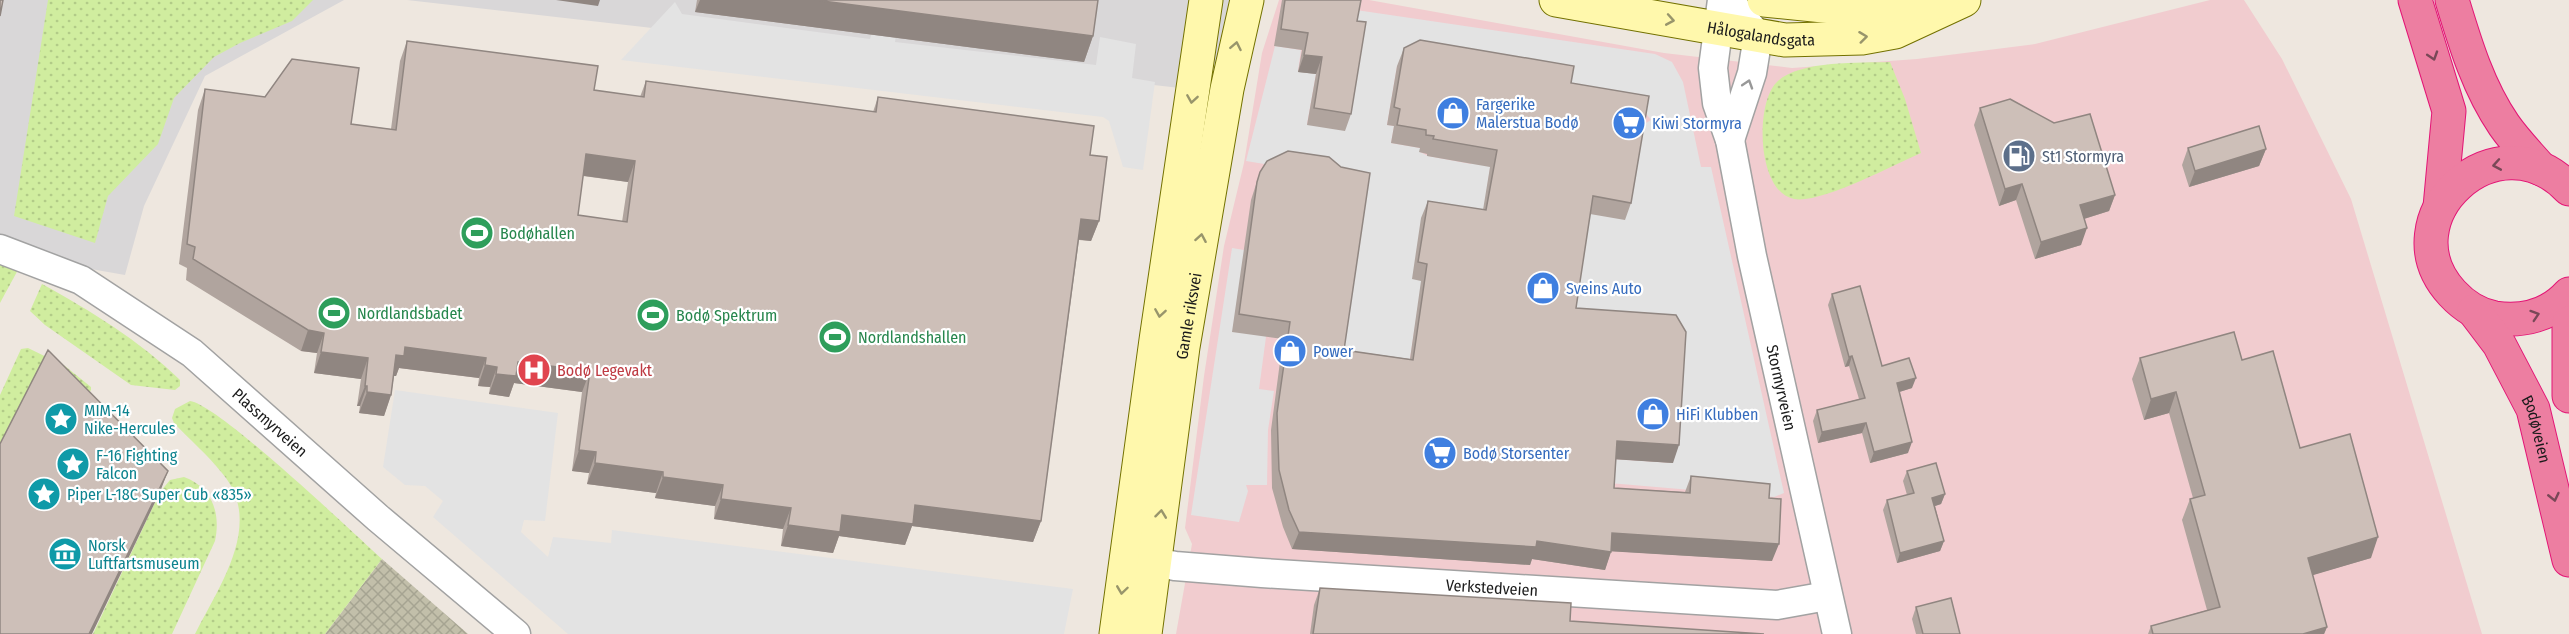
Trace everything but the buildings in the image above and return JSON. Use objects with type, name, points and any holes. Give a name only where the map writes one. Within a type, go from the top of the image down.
[{"type":"highway","name":"Bodøveien","points":[[2415,0],[2449,111],[2440,207],[2432,240],[2434,257],[2448,289],[2474,311],[2490,317],[2521,319],[2550,309],[2569,294]]},
{"type":"highway","name":"Bodøveien","points":[[2452,0],[2472,65],[2487,97],[2504,126],[2541,169]]},
{"type":"highway","name":"Bodøveien","points":[[2440,207],[2459,182],[2484,167],[2513,163],[2541,169],[2553,175],[2569,189]]},
{"type":"highway","name":"Bodøveien","points":[[2474,311],[2499,344],[2533,408],[2569,560]]},
{"type":"highway","points":[[2569,323],[2569,396]]},
{"type":"street","name":"Gamle riksvei","points":[[1116,634],[1206,0]]},
{"type":"street","name":"Gamle riksvei","points":[[1145,634],[1183,347],[1227,89],[1247,0]]},
{"type":"street","name":"Hålogalandsgata","points":[[1556,0],[1722,10],[1758,36],[1785,40],[1862,39],[1895,32],[1963,0]]},
{"type":"street","name":"Hålogalandsgata","points":[[1764,0],[1843,8],[1963,0]]},
{"type":"street","name":"Stormyrveien","points":[[1722,10],[1713,68],[1718,103],[1730,140],[1752,256],[1837,634]]},
{"type":"street","name":"Stormyrveien","points":[[1730,140],[1752,74],[1758,36]]},
{"type":"street","name":"Plassmyrveien","points":[[0,249],[81,280],[192,352],[378,518],[516,634]]},
{"type":"street","name":"Verkstedveien","points":[[1155,562],[1175,566],[1262,573],[1777,605],[1827,596]]},
{"type":"shaded area","points":[[0,0],[344,0],[205,76],[144,206],[125,275],[0,253]]},
{"type":"shaded area","points":[[407,0],[1229,0],[1215,92]]},
{"type":"shaded area","points":[[1279,0],[1369,0],[1664,53],[1792,68],[1917,59],[2035,44],[2210,0],[2244,0],[2282,59],[2351,199],[2482,634],[1176,634],[1192,544],[1185,528],[1204,376],[1224,246],[1244,163],[1262,53]]},
{"type":"shaded area","points":[[675,2],[682,14],[870,39],[874,26],[897,29],[895,42],[1096,65],[1100,37],[1136,44],[1132,78],[1155,82],[1143,170],[1123,167],[1109,121],[1103,117],[621,60]]},
{"type":"shaded area","points":[[1356,10],[1655,54],[1672,62],[1683,82],[1701,167],[1711,167],[1784,493],[1774,497],[1609,483],[1611,459],[1673,463],[1680,349],[1422,281],[1407,377],[1337,366],[1367,181],[1246,161],[1275,46],[1301,50],[1298,71],[1316,74],[1307,124],[1344,130]],"holes":[[[1415,57],[1640,106],[1651,120],[1641,126],[1624,219],[1486,196],[1491,161],[1473,159],[1471,164],[1428,156],[1420,152],[1420,148],[1391,143],[1394,126],[1387,125],[1397,66]]]},
{"type":"shaded area","points":[[1232,248],[1244,250],[1266,337],[1259,389],[1274,391],[1268,430],[1267,485],[1246,485],[1248,491],[1239,522],[1191,515]]},
{"type":"shaded area","points":[[395,390],[558,413],[545,521],[524,520],[521,532],[548,557],[553,537],[611,543],[612,530],[1073,589],[1064,634],[568,634],[433,517],[443,501],[425,486],[405,485],[383,467]]},
{"type":"shaded area","points":[[382,559],[468,634],[325,634]]},
{"type":"green space","points":[[48,0],[313,0],[292,21],[240,43],[214,57],[174,98],[158,144],[108,196],[95,243],[14,216]]},
{"type":"green space","points":[[1890,62],[1905,99],[1921,153],[1821,196],[1794,199],[1782,193],[1773,181],[1763,147],[1765,109],[1769,94],[1776,83],[1798,70],[1813,67],[1830,64]]},
{"type":"green space","points":[[0,264],[19,268],[0,303]]},
{"type":"green space","points":[[42,284],[97,316],[132,340],[180,380],[180,386],[175,390],[131,385],[45,325],[30,311]]},
{"type":"green space","points":[[28,348],[65,366],[91,387],[91,390],[87,396],[0,450],[0,395],[21,349]]},
{"type":"green space","points":[[190,401],[205,408],[256,446],[382,559],[325,634],[195,634],[234,554],[239,533],[239,512],[234,492],[222,473],[174,423],[172,418],[175,409]]},
{"type":"green space","points":[[184,477],[194,481],[208,494],[215,511],[217,531],[215,541],[172,634],[93,634],[160,492],[170,480]]},
{"type":"place","name":"Fargerike Malerstua Bodø","points":[[1453,113]]},
{"type":"place","name":"Kiwi Stormyra","points":[[1629,123]]},
{"type":"place","name":"St1 Stormyra","points":[[2019,156]]},
{"type":"place","name":"Bodøhallen","points":[[477,233]]},
{"type":"place","name":"Sveins Auto","points":[[1543,288]]},
{"type":"place","name":"Nordlandsbadet","points":[[334,313]]},
{"type":"place","name":"Bodø Spektrum","points":[[653,315]]},
{"type":"place","name":"Nordlandshallen","points":[[835,337]]},
{"type":"place","name":"Power","points":[[1290,351]]},
{"type":"place","name":"Bodø Legevakt","points":[[534,370]]},
{"type":"place","name":"HiFi Klubben","points":[[1653,414]]},
{"type":"place","name":"MIM-14 Nike-Hercules","points":[[61,419]]},
{"type":"place","name":"Bodø Storsenter","points":[[1440,453]]},
{"type":"place","name":"F-16 Fighting Falcon","points":[[73,464]]},
{"type":"place","name":"Piper L-18C Super Cub «835»","points":[[44,494]]},
{"type":"place","name":"Norsk Luftfartsmuseum","points":[[65,554]]}]
